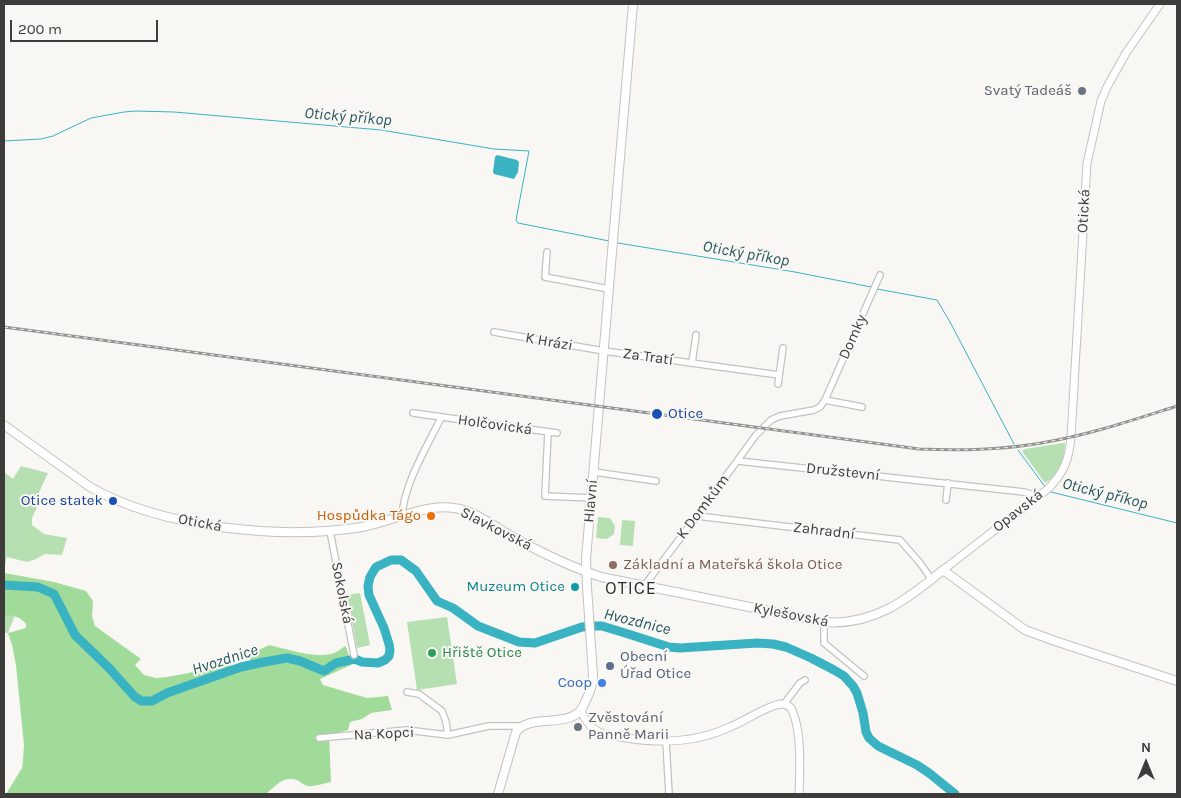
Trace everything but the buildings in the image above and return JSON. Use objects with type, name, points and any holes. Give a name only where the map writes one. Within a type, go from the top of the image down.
[{"type":"main road","name":"Hlavní","points":[[581,711],[592,688],[593,675],[586,572],[587,542],[633,4]]},
{"type":"main road","name":"Otická","points":[[4,425],[102,494],[157,514],[241,530],[330,531],[374,525]]},
{"type":"main road","name":"Slavkovská","points":[[374,525],[434,508],[465,510],[550,556],[586,572]]},
{"type":"main road","name":"Kylešovská","points":[[586,572],[600,577],[824,622],[849,622],[881,613],[932,580],[943,570]]},
{"type":"main road","points":[[943,570],[1025,630],[1177,681]]},
{"type":"main road","points":[[498,794],[516,732],[522,726],[531,723],[565,719],[581,711]]},
{"type":"street","name":"Otická","points":[[1071,438],[1087,163],[1101,101],[1107,87],[1126,53],[1160,4]]},
{"type":"street","points":[[547,252],[545,277],[609,289]]},
{"type":"street","name":"Domky","points":[[825,400],[880,275]]},
{"type":"street","name":"K Hrázi","points":[[494,332],[604,351]]},
{"type":"street","name":"Za Tratí","points":[[692,363],[696,335]]},
{"type":"street","points":[[778,384],[783,348]]},
{"type":"street","name":"Za Tratí","points":[[604,351],[779,375]]},
{"type":"street","points":[[825,400],[862,407]]},
{"type":"street","name":"K Domkům","points":[[644,586],[756,435],[772,420],[780,416],[814,410],[825,400]]},
{"type":"street","name":"Holčovická","points":[[413,413],[557,433]]},
{"type":"street","name":"Holčovická","points":[[402,517],[404,497],[441,418]]},
{"type":"street","name":"Holčovická","points":[[548,432],[545,496],[592,498]]},
{"type":"street","name":"Opavská","points":[[943,570],[1057,479],[1068,457],[1071,438]]},
{"type":"street","name":"Družstevní","points":[[738,461],[1024,492],[1043,492]]},
{"type":"street","points":[[594,472],[656,481]]},
{"type":"street","points":[[946,500],[948,483]]},
{"type":"street","name":"Zahradní","points":[[697,516],[900,540],[920,562],[932,580]]},
{"type":"street","name":"Sokolská","points":[[330,531],[354,655]]},
{"type":"street","points":[[824,622],[824,643],[864,676]]},
{"type":"street","points":[[784,704],[800,683],[805,680]]},
{"type":"street","points":[[407,692],[419,694],[442,710],[448,735]]},
{"type":"street","points":[[581,711],[592,727],[602,734],[635,740],[666,741],[689,739],[718,732],[742,722],[767,708],[784,704],[791,708],[796,720],[800,766],[799,794]]},
{"type":"street","name":"Na Kopci","points":[[319,738],[407,730],[448,735],[489,726],[522,726]]},
{"type":"street","points":[[666,741],[669,794]]},
{"type":"green space","points":[[1065,443],[1060,466],[1054,476],[1045,483],[1022,451]]},
{"type":"green space","points":[[21,466],[48,473],[37,497],[38,505],[32,518],[32,525],[44,534],[67,538],[62,555],[45,554],[27,562],[7,557],[4,570],[4,472],[13,479]]},
{"type":"green space","points":[[598,517],[610,518],[615,526],[614,534],[607,539],[596,538]]},
{"type":"green space","points":[[622,520],[635,521],[633,546],[620,545]]},
{"type":"green space","points":[[4,573],[54,582],[86,591],[93,601],[92,616],[95,626],[141,659],[135,665],[144,675],[156,678],[167,677],[189,673],[210,665],[251,665],[249,655],[269,645],[316,655],[333,653],[345,646],[351,665],[320,679],[323,685],[367,698],[388,696],[392,710],[371,713],[362,719],[350,722],[348,730],[329,735],[331,782],[319,785],[307,786],[297,780],[288,779],[280,782],[266,794],[6,794],[22,768],[24,745],[16,665],[8,633],[26,628],[26,624],[16,617],[4,616]]},
{"type":"green space","points":[[360,593],[370,645],[357,648],[347,595]]},
{"type":"green space","points":[[15,615],[8,633],[4,633],[4,616]]},
{"type":"green space","name":"Hřiště Otice","points":[[447,617],[457,684],[417,690],[407,622]]},
{"type":"water","points":[[497,155],[519,162],[518,172],[514,179],[494,174],[495,157]]},
{"type":"waterway","name":"Otický příkop","points":[[4,141],[41,139],[53,136],[91,118],[136,111],[174,112],[381,130],[494,149],[529,151],[516,220],[518,223],[609,241]]},
{"type":"waterway","name":"Otický příkop","points":[[618,243],[795,272],[871,287]]},
{"type":"waterway","name":"Otický příkop","points":[[877,289],[937,300],[1014,444]]},
{"type":"waterway","name":"Otický příkop","points":[[1018,450],[1046,488]]},
{"type":"waterway","name":"Otický příkop","points":[[1049,491],[1177,523]]},
{"type":"waterway","name":"Hvozdnice","points":[[4,585],[38,587],[54,594],[75,635],[135,697],[142,701],[152,701],[167,693],[241,667],[264,662],[287,658],[324,671],[336,663],[355,659],[362,662],[378,663],[385,660],[389,656],[389,644],[369,595],[368,586],[370,577],[376,567],[391,560],[401,560],[416,571],[437,601],[453,608],[478,626],[519,642],[535,643],[582,627],[602,626],[669,647],[757,643],[786,647],[844,676],[857,693],[869,738],[878,746],[917,765],[955,794]]},
{"type":"railway","points":[[4,327],[919,449],[986,449],[1035,444],[1100,430],[1177,406]]},
{"type":"place","name":"Svatý Tadeáš","points":[[1082,91]]},
{"type":"place","name":"Otice","points":[[657,414]]},
{"type":"place","name":"Otice statek","points":[[113,501]]},
{"type":"place","name":"Hospůdka Tágo","points":[[431,516]]},
{"type":"place","name":"Základní a Mateřská škola Otice","points":[[613,565]]},
{"type":"place","name":"Muzeum Otice","points":[[575,587]]},
{"type":"place","name":"Hřiště Otice","points":[[432,653]]},
{"type":"place","name":"Obecní Úřad Otice","points":[[610,666]]},
{"type":"place","name":"Coop","points":[[602,683]]},
{"type":"place","name":"Zvěstování Panně Marii","points":[[578,727]]},
{"type":"district","name":"OTICE","points":[[631,589]]}]
